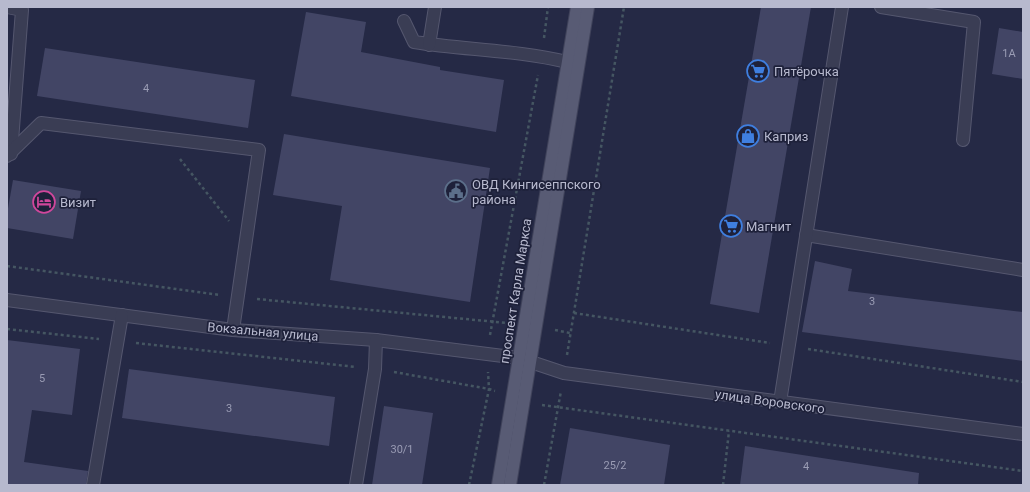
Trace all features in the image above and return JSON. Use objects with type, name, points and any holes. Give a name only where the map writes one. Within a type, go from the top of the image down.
[{"type":"main road","name":"проспект Карла Маркса","points":[[498,485],[524,360],[567,62],[577,7]]},
{"type":"main road","points":[[529,325],[588,7]]},
{"type":"main road","points":[[510,485],[524,360]]},
{"type":"street","points":[[7,7],[22,10],[9,155]]},
{"type":"street","points":[[428,45],[435,7]]},
{"type":"street","points":[[780,402],[842,7]]},
{"type":"street","points":[[881,7],[974,22],[964,140]]},
{"type":"street","points":[[404,22],[414,42],[428,45],[542,56],[567,62]]},
{"type":"street","points":[[9,155],[41,123],[259,150],[232,330]]},
{"type":"street","points":[[806,235],[1023,270]]},
{"type":"street","name":"Вокзальная улица","points":[[7,300],[232,330],[376,340],[524,360]]},
{"type":"street","points":[[93,485],[122,315]]},
{"type":"street","points":[[356,485],[375,369],[376,340]]},
{"type":"street","name":"улица Воровского","points":[[524,360],[564,373],[1023,434]]},
{"type":"path","points":[[468,485],[489,388],[487,355],[492,321],[542,56],[548,7]]},
{"type":"path","points":[[544,485],[564,373],[624,7]]},
{"type":"path","points":[[164,138],[245,241]]},
{"type":"path","points":[[7,266],[237,297],[529,325],[570,333]]},
{"type":"path","points":[[723,485],[729,431]]},
{"type":"building","points":[[761,7],[811,7],[759,313],[710,304]]},
{"type":"building","points":[[306,12],[366,22],[361,52],[440,67],[440,70],[504,80],[496,132],[291,96]]},
{"type":"building","points":[[999,28],[1023,32],[1023,79],[992,74]]},
{"type":"building","points":[[45,48],[255,80],[248,128],[37,96]]},
{"type":"building","points":[[284,134],[490,168],[470,302],[330,280],[342,206],[273,195]]},
{"type":"building","name":"Визит","points":[[13,180],[81,191],[73,239],[7,228],[7,214]]},
{"type":"building","points":[[815,261],[852,269],[848,291],[1023,312],[1023,361],[802,332]]},
{"type":"building","points":[[7,340],[80,349],[72,415],[32,410],[24,462],[88,471],[86,485],[7,485]]},
{"type":"building","points":[[129,369],[335,397],[329,446],[122,418]]},
{"type":"building","points":[[384,406],[433,413],[422,485],[372,485]]},
{"type":"building","points":[[570,428],[670,445],[664,485],[560,485]]},
{"type":"building","points":[[745,446],[919,473],[918,485],[740,485]]},
{"type":"place","name":"Пятёрочка","points":[[758,71]]},
{"type":"place","name":"Каприз","points":[[748,136]]},
{"type":"place","name":"ОВД Кингисеппского района","points":[[456,191]]},
{"type":"place","name":"Визит","points":[[44,202]]},
{"type":"place","name":"Магнит","points":[[731,226]]}]
